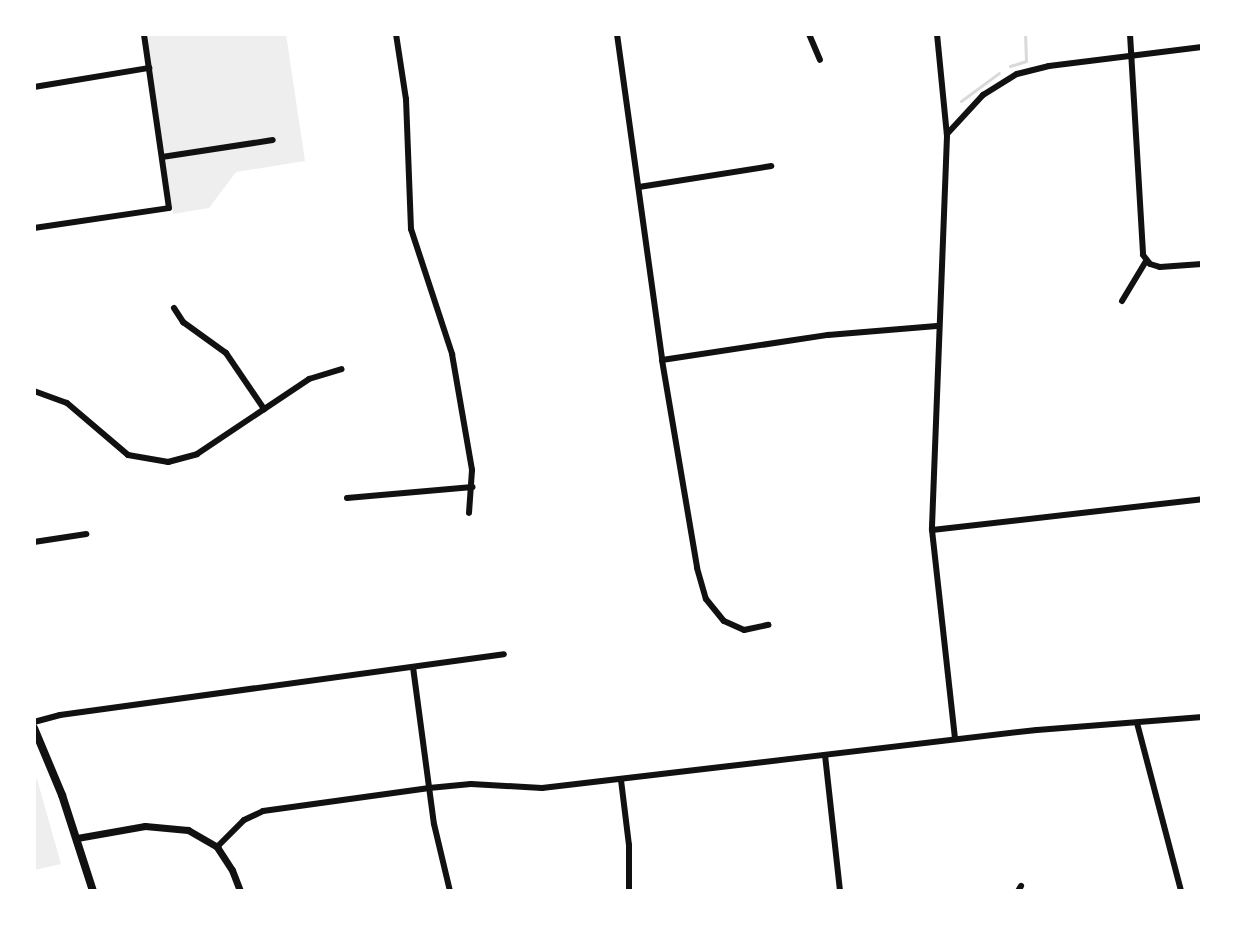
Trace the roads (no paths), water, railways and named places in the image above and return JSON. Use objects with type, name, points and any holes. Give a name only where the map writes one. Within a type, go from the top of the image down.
[{"type":"main road","points":[[34,728],[77,838],[93,891]]},
{"type":"street","points":[[34,228],[169,208],[144,34]]},
{"type":"street","points":[[396,34],[406,99],[411,229],[450,343],[473,487],[469,513]]},
{"type":"street","points":[[617,34],[662,360],[697,568],[706,599],[715,612],[733,626],[751,630],[768,625]]},
{"type":"street","points":[[809,34],[820,60]]},
{"type":"street","points":[[937,34],[947,136],[937,326],[932,530],[955,739]]},
{"type":"street","points":[[1130,34],[1142,249],[1146,261],[1160,267],[1202,264]]},
{"type":"street","points":[[947,136],[983,95],[1017,74],[1049,66],[1202,47]]},
{"type":"street","points":[[34,87],[149,68]]},
{"type":"street","points":[[162,157],[273,140]]},
{"type":"street","points":[[639,187],[771,166]]},
{"type":"street","points":[[1122,301],[1146,261]]},
{"type":"street","points":[[174,308],[183,322],[226,353],[264,409]]},
{"type":"street","points":[[662,360],[843,333],[937,326]]},
{"type":"street","points":[[34,391],[67,403],[120,451],[158,462],[197,454],[309,379],[342,369]]},
{"type":"street","points":[[347,498],[473,487]]},
{"type":"street","points":[[932,530],[1202,499]]},
{"type":"street","points":[[34,542],[86,534]]},
{"type":"street","points":[[34,722],[60,715],[504,654]]},
{"type":"street","points":[[413,667],[429,788],[450,891]]},
{"type":"street","points":[[217,847],[244,820],[263,811],[429,788],[483,784],[542,788],[955,739],[1202,717]]},
{"type":"street","points":[[1137,723],[1181,891]]},
{"type":"street","points":[[825,755],[840,891]]},
{"type":"street","points":[[621,780],[629,845],[629,891]]},
{"type":"street","points":[[77,838],[163,825],[188,830],[217,847],[232,870],[240,891]]},
{"type":"waterway","points":[[1010,66],[1026,61],[1025,34]]},
{"type":"waterway","points":[[961,101],[999,73]]}]
